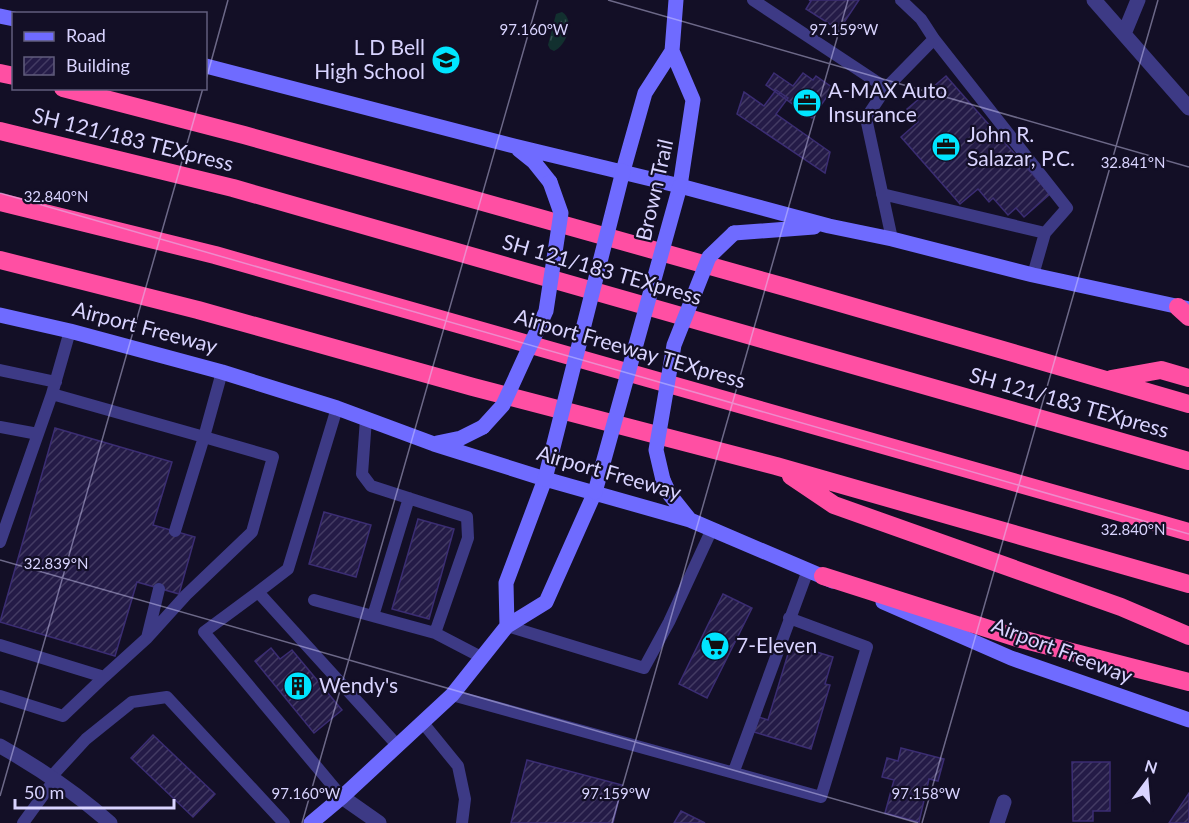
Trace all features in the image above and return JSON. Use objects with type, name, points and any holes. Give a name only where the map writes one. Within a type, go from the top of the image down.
[{"type":"highway","points":[[71,90],[244,135],[1189,404]]},
{"type":"highway","name":"SH 121/183 TEXpress","points":[[0,131],[233,188],[1189,461]]},
{"type":"highway","name":"Airport Freeway TEXpress","points":[[0,202],[215,255],[1189,532]]},
{"type":"highway","name":"Airport Freeway","points":[[0,260],[198,310],[473,387],[777,466],[1189,584]]},
{"type":"highway","points":[[1107,380],[1161,370],[1189,378]]},
{"type":"highway","points":[[777,466],[834,505],[1121,607],[1189,636]]},
{"type":"highway","points":[[815,573],[1017,638],[1189,682]]},
{"type":"main road","name":"Brown Trail","points":[[311,823],[452,695],[507,626],[546,602],[595,492],[680,186],[693,100],[672,51],[676,0]]},
{"type":"main road","name":"Brown Trail","points":[[507,626],[506,583],[544,478],[622,171],[645,93],[672,51]]},
{"type":"main road","points":[[207,66],[829,226],[892,239],[1185,311]]},
{"type":"main road","points":[[434,444],[461,438],[483,427],[503,405],[546,311],[561,213],[550,182],[534,162],[514,146]]},
{"type":"main road","points":[[690,520],[670,495],[663,480],[656,450],[674,345],[709,256],[734,233],[829,226]]},
{"type":"main road","name":"Airport Freeway","points":[[0,315],[70,331],[222,372],[337,408],[434,444],[690,520],[1011,658],[1189,720]]},
{"type":"street","points":[[1094,0],[1189,108]]},
{"type":"street","points":[[1124,34],[1138,0]]},
{"type":"street","points":[[0,746],[42,769],[110,823]]},
{"type":"street","points":[[342,797],[379,823]]},
{"type":"street","points":[[997,823],[1004,802]]},
{"type":"lane","points":[[753,0],[886,88]]},
{"type":"lane","points":[[901,0],[921,19],[934,39],[1067,208],[1045,233],[1033,275]]},
{"type":"lane","points":[[892,239],[866,118],[886,88],[934,39]]},
{"type":"lane","points":[[882,194],[1045,233]]},
{"type":"lane","points":[[0,542],[54,388],[70,331]]},
{"type":"lane","points":[[0,370],[273,458],[252,532],[186,596],[147,638],[63,716],[0,696]]},
{"type":"lane","points":[[175,531],[222,372]]},
{"type":"lane","points":[[337,408],[288,569],[204,632],[342,797]]},
{"type":"lane","points":[[366,419],[362,474],[371,486],[467,518],[468,538],[435,633]]},
{"type":"lane","points":[[0,426],[38,434]]},
{"type":"lane","points":[[373,616],[409,498]]},
{"type":"lane","points":[[507,626],[644,668],[669,622],[712,529]]},
{"type":"lane","points":[[734,771],[789,618],[815,573]]},
{"type":"lane","points":[[147,638],[159,589]]},
{"type":"lane","points":[[258,592],[397,745]]},
{"type":"lane","points":[[314,600],[435,633],[483,658]]},
{"type":"lane","points":[[452,695],[822,796],[867,647],[789,618]]},
{"type":"lane","points":[[0,645],[104,677]]},
{"type":"lane","points":[[23,823],[53,778],[86,740],[132,702],[167,697],[284,823]]},
{"type":"lane","points":[[423,723],[458,766],[465,799],[462,823]]},
{"type":"green space","points":[[562,12],[568,21],[568,33],[562,44],[554,51],[548,45],[556,14]]},
{"type":"building","points":[[809,0],[859,0],[839,30],[806,9],[811,1]]},
{"type":"building","name":"A-MAX Auto Insurance","points":[[774,73],[793,86],[803,73],[813,80],[816,76],[833,88],[812,118],[766,85]]},
{"type":"building","points":[[946,76],[1050,194],[1024,217],[1016,208],[1008,215],[993,198],[989,202],[978,189],[960,204],[901,137],[918,122],[907,109]]},
{"type":"building","points":[[776,90],[788,98],[776,114],[830,152],[825,173],[737,114],[744,92],[764,106]]},
{"type":"building","points":[[55,428],[172,462],[153,525],[195,537],[179,594],[137,582],[115,656],[0,622]]},
{"type":"building","points":[[324,512],[371,525],[356,577],[309,564]]},
{"type":"building","points":[[418,519],[454,529],[429,619],[392,609]]},
{"type":"building","name":"7-Eleven","points":[[723,594],[752,608],[707,698],[679,684]]},
{"type":"building","points":[[791,644],[833,657],[825,684],[830,685],[811,749],[754,732],[759,717],[768,720]]},
{"type":"building","name":"Wendy's","points":[[271,648],[280,659],[292,650],[342,710],[314,733],[255,661]]},
{"type":"building","points":[[153,735],[215,794],[193,817],[131,758]]},
{"type":"building","points":[[901,748],[944,759],[938,781],[929,779],[919,822],[885,813],[894,780],[882,777],[887,758],[898,761]]},
{"type":"building","points":[[527,760],[622,785],[613,823],[511,823]]},
{"type":"building","points":[[1072,762],[1110,762],[1110,811],[1093,811],[1093,821],[1073,821]]},
{"type":"building","points":[[1189,793],[1189,823],[1169,823]]},
{"type":"building","points":[[681,811],[705,823],[674,823]]},
{"type":"place","name":"L D Bell High School","points":[[446,60]]},
{"type":"place","name":"A-MAX Auto Insurance","points":[[807,103]]},
{"type":"place","name":"John R. Salazar, P.C.","points":[[946,147]]},
{"type":"place","name":"7-Eleven","points":[[715,646]]},
{"type":"place","name":"Wendy's","points":[[298,686]]}]
